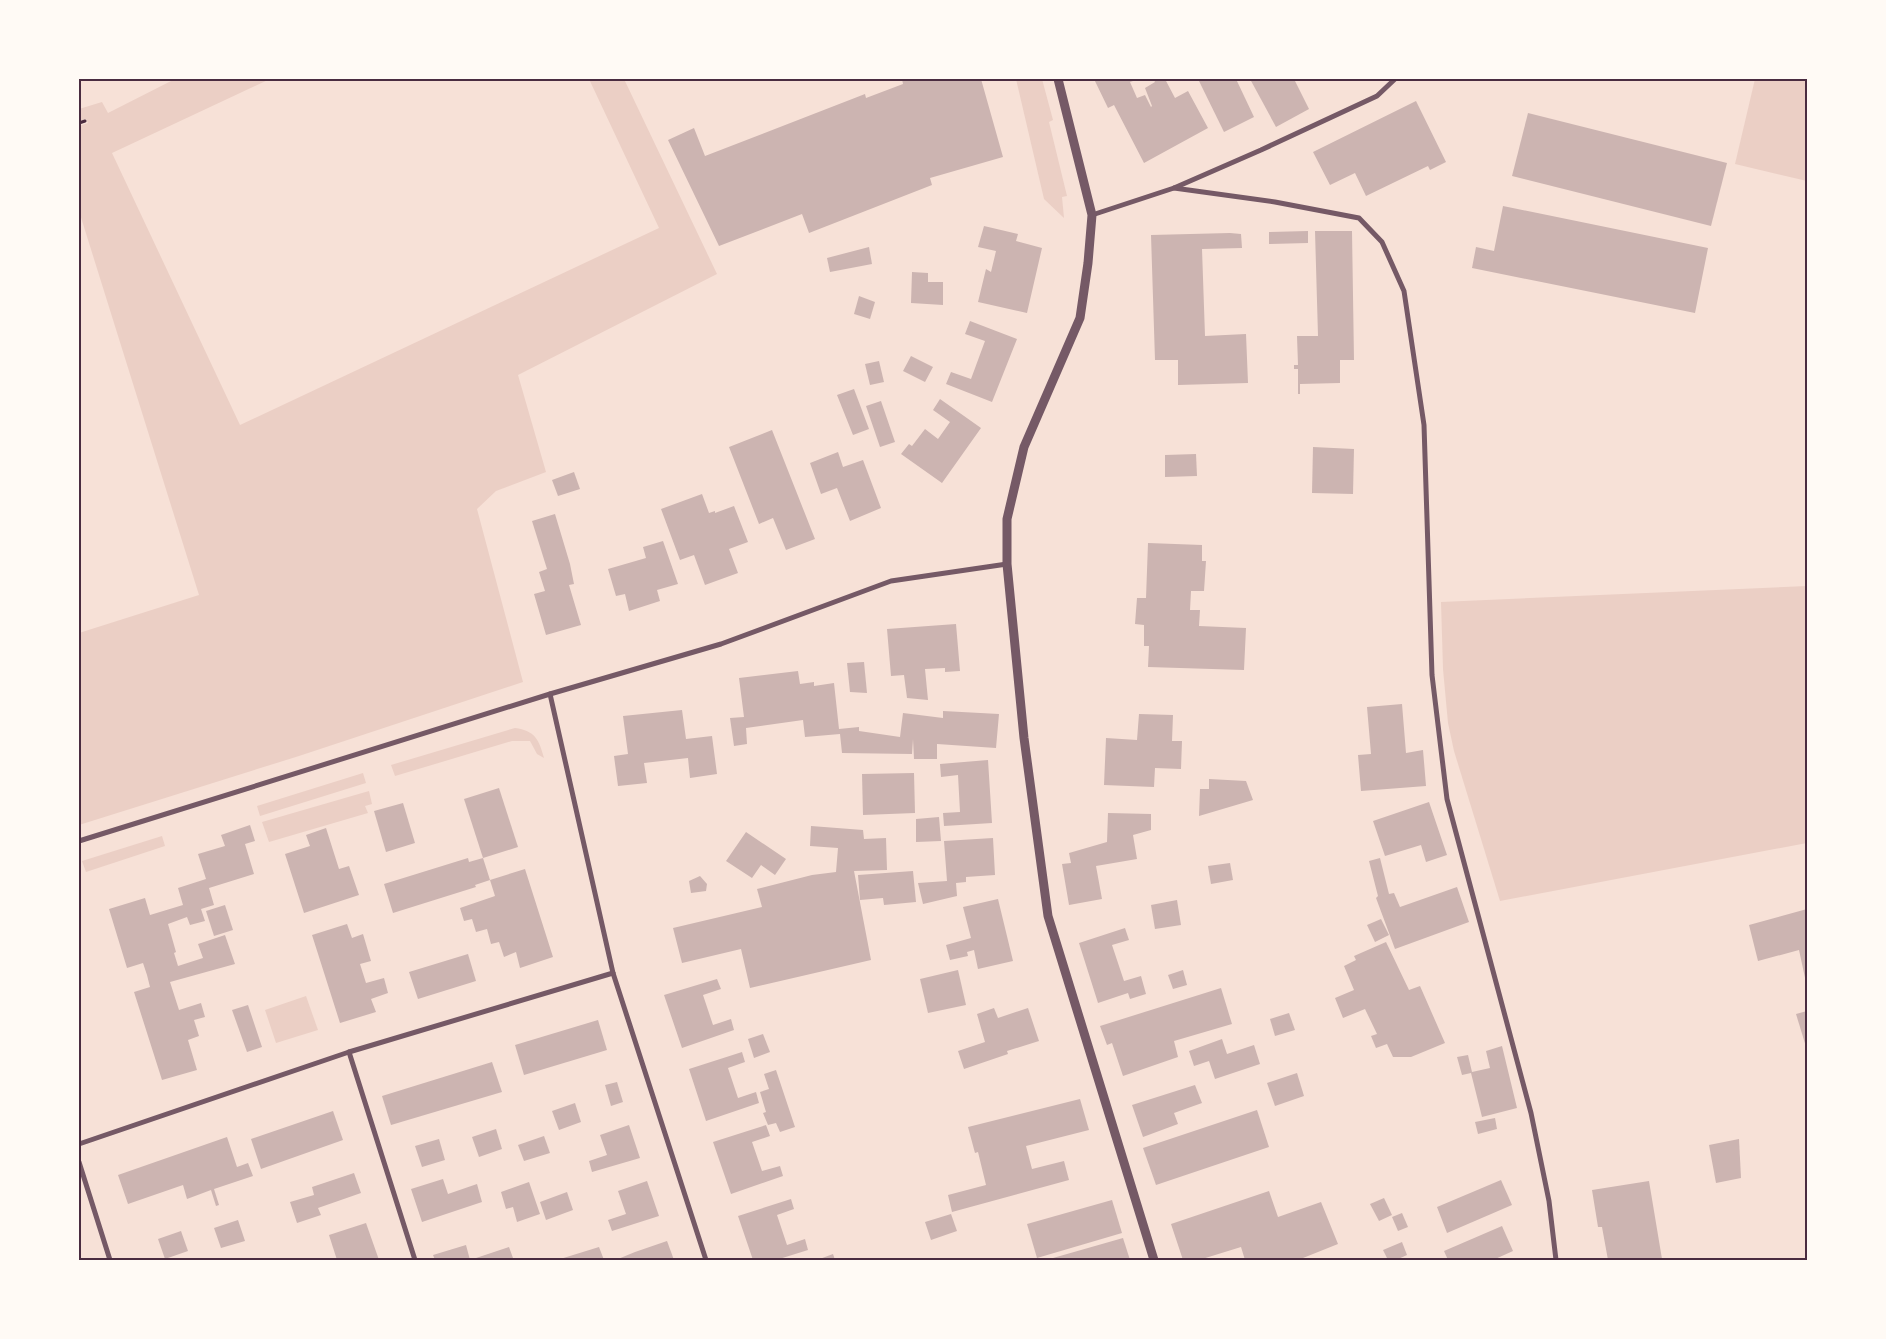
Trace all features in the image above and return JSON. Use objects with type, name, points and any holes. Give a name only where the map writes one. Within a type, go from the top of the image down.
[{"type":"street","points":[[1058,79],[1092,215],[1088,264],[1080,318],[1024,447],[1007,520],[1007,564],[1024,738],[1048,916],[1154,1260]]},
{"type":"street","points":[[1092,215],[1174,188],[1261,150],[1377,96],[1395,79]]},
{"type":"street","points":[[1174,188],[1275,202],[1359,218],[1382,242],[1404,291],[1424,425],[1432,675],[1447,799],[1532,1113],[1549,1201],[1556,1260]]},
{"type":"street","points":[[79,841],[550,694],[721,644],[891,581],[1007,564]]},
{"type":"street","points":[[550,694],[613,973],[706,1260]]},
{"type":"street","points":[[79,1144],[348,1052],[613,973]]},
{"type":"street","points":[[348,1052],[415,1260]]},
{"type":"street","points":[[79,1162],[110,1260]]},
{"type":"path","points":[[79,123],[85,121]]},
{"type":"shaded area","points":[[175,79],[270,79],[112,153],[240,425],[659,228],[589,79],[624,79],[717,274],[518,375],[546,472],[496,491],[477,509],[523,682],[299,756],[79,825],[79,633],[199,595],[79,211],[79,126],[88,123],[86,119],[79,121],[79,109],[102,102],[108,113]]},
{"type":"shaded area","points":[[1016,79],[1042,79],[1053,120],[1049,122],[1067,196],[1062,197],[1064,218],[1044,199]]},
{"type":"shaded area","points":[[1755,79],[1807,79],[1807,181],[1735,164]]},
{"type":"shaded area","points":[[1807,586],[1807,843],[1500,901],[1454,751],[1448,723],[1443,669],[1441,602]]},
{"type":"shaded area","points":[[515,728],[527,731],[535,737],[544,758],[537,754],[530,741],[512,741],[395,776],[391,765]]},
{"type":"shaded area","points":[[363,773],[366,783],[260,816],[257,806]]},
{"type":"shaded area","points":[[369,791],[372,804],[365,806],[368,813],[269,842],[262,822]]},
{"type":"shaded area","points":[[162,836],[165,846],[86,872],[82,861]]},
{"type":"shaded area","points":[[306,996],[318,1030],[276,1043],[265,1010]]},
{"type":"building","points":[[902,79],[981,79],[1003,157],[930,178],[932,185],[809,233],[802,214],[719,246],[668,140],[694,128],[705,156],[865,94],[866,98],[903,84]]},
{"type":"building","points":[[1094,79],[1132,79],[1133,81],[1130,82],[1137,98],[1145,95],[1151,107],[1145,88],[1155,82],[1154,80],[1165,79],[1175,98],[1188,91],[1208,128],[1144,163],[1114,105],[1108,108]]},
{"type":"building","points":[[1205,79],[1236,79],[1254,117],[1224,132],[1199,81]]},
{"type":"building","points":[[1250,79],[1294,79],[1309,109],[1276,127]]},
{"type":"building","points":[[1416,101],[1446,162],[1430,170],[1428,166],[1366,196],[1355,173],[1330,185],[1313,152]]},
{"type":"building","points":[[1528,113],[1727,163],[1711,226],[1512,176]]},
{"type":"building","points":[[1503,206],[1708,248],[1695,313],[1472,268],[1476,247],[1494,251]]},
{"type":"building","points":[[984,226],[1018,234],[1016,241],[1042,248],[1027,313],[978,302],[986,269],[991,272],[996,251],[978,247]]},
{"type":"building","points":[[1308,231],[1308,243],[1269,244],[1269,232]]},
{"type":"building","points":[[1315,231],[1352,231],[1354,360],[1340,360],[1340,383],[1300,384],[1300,394],[1298,394],[1298,369],[1294,369],[1294,365],[1298,365],[1297,336],[1318,336]]},
{"type":"building","points":[[1241,234],[1242,248],[1202,249],[1205,336],[1246,334],[1248,383],[1178,385],[1178,360],[1155,360],[1151,235]]},
{"type":"building","points":[[869,247],[872,264],[830,272],[827,258]]},
{"type":"building","points":[[912,272],[928,273],[928,282],[943,282],[943,305],[911,303]]},
{"type":"building","points":[[859,296],[875,302],[870,319],[854,314]]},
{"type":"building","points":[[970,321],[1017,339],[992,402],[946,384],[951,372],[971,379],[985,341],[965,334]]},
{"type":"building","points":[[911,356],[933,367],[925,382],[903,371]]},
{"type":"building","points":[[879,361],[884,382],[870,385],[865,364]]},
{"type":"building","points":[[854,389],[869,429],[853,435],[837,395]]},
{"type":"building","points":[[940,399],[981,428],[942,483],[901,454],[909,444],[912,446],[925,429],[938,439],[950,422],[933,410]]},
{"type":"building","points":[[881,401],[895,442],[880,447],[866,406]]},
{"type":"building","points":[[772,430],[815,539],[786,550],[773,518],[759,524],[729,447]]},
{"type":"building","points":[[1313,447],[1354,449],[1353,494],[1312,493]]},
{"type":"building","points":[[838,452],[843,467],[863,460],[881,508],[850,521],[837,488],[821,494],[810,463]]},
{"type":"building","points":[[1196,454],[1197,476],[1165,477],[1165,455]]},
{"type":"building","points":[[574,472],[580,489],[558,496],[552,480]]},
{"type":"building","points":[[702,494],[709,513],[715,511],[715,513],[734,506],[748,542],[729,549],[738,573],[705,585],[694,555],[680,560],[661,509]]},
{"type":"building","points":[[555,514],[570,564],[574,584],[569,585],[581,625],[546,635],[534,594],[545,591],[539,572],[547,569],[532,521]]},
{"type":"building","points":[[663,541],[678,584],[657,590],[660,601],[629,611],[625,594],[616,596],[608,569],[646,558],[643,547]]},
{"type":"building","points":[[1148,543],[1202,545],[1202,561],[1206,561],[1204,591],[1191,591],[1190,610],[1200,610],[1199,626],[1246,628],[1244,670],[1148,667],[1149,646],[1144,646],[1144,625],[1135,624],[1137,598],[1146,598]]},
{"type":"building","points":[[956,624],[960,671],[945,672],[945,668],[925,669],[928,700],[907,698],[904,675],[891,676],[887,629]]},
{"type":"building","points":[[864,662],[867,693],[850,692],[847,663]]},
{"type":"building","points":[[798,671],[800,684],[814,682],[814,686],[834,683],[839,729],[859,727],[859,731],[900,737],[903,713],[943,718],[943,711],[999,714],[996,748],[937,744],[937,759],[914,759],[913,739],[912,754],[842,753],[840,734],[805,737],[803,720],[746,728],[747,744],[734,746],[730,718],[744,717],[739,678]]},
{"type":"building","points":[[1402,704],[1406,753],[1423,750],[1426,786],[1361,791],[1358,755],[1371,754],[1367,707]]},
{"type":"building","points":[[682,710],[686,739],[712,736],[717,774],[690,778],[688,758],[644,763],[647,783],[618,786],[614,756],[628,754],[623,716]]},
{"type":"building","points":[[1139,714],[1173,715],[1172,741],[1182,741],[1181,769],[1155,768],[1154,787],[1104,785],[1106,738],[1137,740]]},
{"type":"building","points":[[988,760],[992,823],[944,826],[943,813],[960,812],[958,775],[941,777],[940,764]]},
{"type":"building","points":[[914,773],[915,813],[863,815],[862,774]]},
{"type":"building","points":[[1209,779],[1246,781],[1253,800],[1199,816],[1200,789],[1209,789]]},
{"type":"building","points":[[499,788],[518,847],[483,858],[464,799]]},
{"type":"building","points":[[1429,802],[1447,855],[1426,862],[1421,845],[1385,856],[1373,821]]},
{"type":"building","points":[[403,803],[415,843],[386,852],[374,811]]},
{"type":"building","points":[[1108,813],[1151,814],[1151,830],[1133,835],[1137,859],[1096,866],[1102,899],[1069,905],[1062,864],[1071,863],[1069,853],[1107,842]]},
{"type":"building","points":[[939,817],[941,841],[916,842],[916,819]]},
{"type":"building","points":[[250,825],[255,841],[245,844],[254,874],[209,888],[214,905],[201,909],[205,921],[190,925],[187,917],[168,924],[178,966],[203,958],[198,944],[225,935],[235,964],[170,982],[179,1010],[201,1003],[205,1017],[194,1020],[199,1036],[188,1040],[197,1070],[162,1080],[134,992],[150,987],[147,975],[143,963],[127,968],[109,909],[145,898],[150,915],[183,905],[178,888],[206,879],[198,854],[225,846],[221,835]]},
{"type":"building","points":[[811,826],[863,830],[864,839],[886,838],[887,870],[854,871],[871,960],[750,988],[741,949],[682,963],[673,928],[762,907],[757,889],[812,875],[836,872],[838,848],[810,846]]},
{"type":"building","points":[[326,828],[339,869],[349,866],[359,895],[304,913],[285,854],[310,846],[306,835]]},
{"type":"building","points":[[746,832],[786,859],[775,875],[761,865],[752,878],[726,861]]},
{"type":"building","points":[[993,838],[995,875],[966,877],[966,882],[956,883],[957,896],[923,904],[918,883],[947,881],[944,841]]},
{"type":"building","points":[[468,858],[469,862],[483,858],[490,880],[475,885],[476,887],[393,913],[384,884]]},
{"type":"building","points":[[1380,858],[1389,894],[1394,893],[1400,907],[1457,887],[1469,922],[1395,949],[1376,898],[1378,896],[1369,861]]},
{"type":"building","points":[[1230,863],[1233,880],[1211,884],[1208,866]]},
{"type":"building","points":[[525,869],[553,957],[520,968],[516,952],[504,957],[499,942],[491,944],[487,929],[476,932],[472,919],[464,921],[460,908],[495,896],[490,880]]},
{"type":"building","points":[[913,871],[916,902],[884,905],[883,898],[860,900],[858,875]]},
{"type":"building","points":[[700,876],[707,884],[706,891],[691,893],[689,881]]},
{"type":"building","points":[[998,899],[1013,961],[978,969],[974,950],[967,952],[968,956],[950,960],[946,945],[971,938],[963,907]]},
{"type":"building","points":[[1177,900],[1181,925],[1155,929],[1151,905]]},
{"type":"building","points":[[225,905],[233,930],[214,936],[206,911]]},
{"type":"building","points":[[1807,909],[1807,987],[1799,950],[1758,961],[1749,925]]},
{"type":"building","points":[[1381,919],[1389,935],[1375,942],[1367,925]]},
{"type":"building","points":[[347,924],[352,938],[363,934],[371,961],[360,964],[366,983],[384,978],[388,993],[371,999],[376,1012],[340,1023],[312,935]]},
{"type":"building","points":[[1125,928],[1129,940],[1112,945],[1124,981],[1141,976],[1146,994],[1130,999],[1128,993],[1098,1003],[1079,943]]},
{"type":"building","points":[[1386,942],[1409,990],[1420,986],[1445,1043],[1411,1057],[1393,1057],[1387,1044],[1376,1048],[1371,1036],[1377,1034],[1365,1009],[1343,1018],[1335,998],[1354,990],[1344,966],[1356,960],[1354,956]]},
{"type":"building","points":[[468,954],[476,981],[418,999],[409,972]]},
{"type":"building","points":[[958,970],[966,1005],[928,1013],[920,979]]},
{"type":"building","points":[[1183,970],[1187,985],[1173,989],[1168,975]]},
{"type":"building","points":[[717,979],[721,989],[703,995],[713,1025],[731,1019],[734,1030],[682,1048],[664,995]]},
{"type":"building","points":[[1221,988],[1232,1024],[1174,1041],[1178,1057],[1123,1076],[1112,1043],[1107,1045],[1100,1026]]},
{"type":"building","points":[[248,1005],[262,1047],[247,1052],[232,1010]]},
{"type":"building","points":[[994,1008],[998,1018],[1028,1008],[1039,1041],[1007,1051],[1008,1054],[964,1069],[958,1051],[985,1042],[977,1014]]},
{"type":"building","points":[[1807,1011],[1807,1050],[1796,1014]]},
{"type":"building","points":[[1289,1013],[1295,1030],[1275,1036],[1270,1019]]},
{"type":"building","points":[[598,1020],[607,1050],[524,1075],[515,1045]]},
{"type":"building","points":[[763,1034],[770,1052],[754,1058],[748,1039]]},
{"type":"building","points":[[1222,1039],[1227,1054],[1254,1045],[1260,1064],[1215,1079],[1209,1061],[1194,1066],[1189,1051]]},
{"type":"building","points":[[1502,1046],[1517,1108],[1482,1117],[1471,1073],[1462,1075],[1457,1057],[1468,1055],[1472,1072],[1490,1068],[1486,1051]]},
{"type":"building","points":[[742,1052],[745,1062],[728,1068],[738,1098],[756,1092],[759,1103],[706,1121],[689,1069]]},
{"type":"building","points":[[492,1062],[502,1092],[391,1125],[382,1096]]},
{"type":"building","points":[[776,1070],[795,1127],[780,1132],[776,1123],[768,1125],[763,1113],[766,1112],[760,1092],[769,1089],[764,1074]]},
{"type":"building","points":[[1297,1073],[1304,1096],[1275,1106],[1267,1083]]},
{"type":"building","points":[[617,1082],[623,1102],[611,1106],[605,1085]]},
{"type":"building","points":[[1195,1085],[1202,1103],[1174,1113],[1178,1124],[1143,1137],[1132,1105]]},
{"type":"building","points":[[1080,1099],[1089,1130],[1026,1146],[1032,1169],[1064,1161],[1069,1180],[952,1212],[948,1195],[986,1185],[978,1152],[975,1153],[968,1127]]},
{"type":"building","points":[[575,1103],[581,1122],[559,1130],[552,1111]]},
{"type":"building","points":[[1257,1110],[1269,1147],[1156,1185],[1143,1148]]},
{"type":"building","points":[[333,1111],[343,1140],[261,1169],[251,1139]]},
{"type":"building","points":[[1495,1118],[1497,1129],[1478,1134],[1475,1122]]},
{"type":"building","points":[[629,1125],[640,1158],[592,1172],[589,1161],[607,1155],[600,1135]]},
{"type":"building","points":[[766,1125],[770,1136],[752,1142],[762,1171],[780,1166],[783,1176],[731,1194],[713,1142]]},
{"type":"building","points":[[496,1129],[502,1149],[479,1157],[472,1137]]},
{"type":"building","points":[[544,1136],[550,1153],[524,1161],[518,1145]]},
{"type":"building","points":[[227,1137],[237,1167],[248,1163],[253,1176],[214,1189],[219,1205],[216,1206],[211,1190],[187,1199],[183,1185],[128,1204],[118,1175]]},
{"type":"building","points":[[439,1139],[445,1160],[422,1167],[415,1146]]},
{"type":"building","points":[[1739,1139],[1741,1178],[1716,1183],[1709,1145]]},
{"type":"building","points":[[354,1173],[361,1193],[318,1208],[321,1215],[297,1223],[290,1202],[314,1195],[312,1187]]},
{"type":"building","points":[[443,1179],[448,1194],[477,1184],[482,1202],[422,1222],[411,1189]]},
{"type":"building","points":[[1501,1180],[1512,1205],[1447,1233],[1437,1207]]},
{"type":"building","points":[[647,1181],[659,1216],[612,1231],[608,1220],[626,1214],[618,1191]]},
{"type":"building","points":[[1649,1181],[1662,1259],[1608,1260],[1602,1227],[1598,1227],[1592,1190]]},
{"type":"building","points":[[529,1182],[540,1214],[517,1222],[513,1207],[506,1209],[501,1192]]},
{"type":"building","points":[[1269,1191],[1278,1217],[1321,1202],[1338,1244],[1298,1260],[1245,1260],[1241,1247],[1199,1260],[1183,1260],[1171,1224]]},
{"type":"building","points":[[567,1192],[573,1210],[546,1220],[540,1202]]},
{"type":"building","points":[[1384,1198],[1392,1215],[1379,1221],[1370,1204]]},
{"type":"building","points":[[791,1199],[794,1209],[777,1215],[787,1245],[805,1239],[808,1250],[776,1260],[753,1260],[738,1216]]},
{"type":"building","points":[[1112,1200],[1122,1233],[1037,1258],[1027,1224]]},
{"type":"building","points":[[1402,1213],[1408,1227],[1398,1231],[1392,1217]]},
{"type":"building","points":[[951,1214],[957,1231],[931,1240],[925,1222]]},
{"type":"building","points":[[238,1220],[245,1241],[221,1248],[214,1228]]},
{"type":"building","points":[[366,1223],[379,1260],[337,1260],[329,1235]]},
{"type":"building","points":[[1502,1226],[1513,1251],[1493,1260],[1448,1260],[1444,1251]]},
{"type":"building","points":[[181,1231],[188,1251],[165,1259],[158,1239]]},
{"type":"building","points":[[1123,1238],[1130,1260],[1046,1260]]},
{"type":"building","points":[[667,1241],[674,1260],[618,1259],[635,1252]]},
{"type":"building","points":[[1402,1242],[1407,1255],[1396,1260],[1388,1260],[1383,1250]]},
{"type":"building","points":[[466,1245],[470,1260],[435,1260],[433,1255]]},
{"type":"building","points":[[509,1247],[513,1258],[505,1260],[470,1260]]},
{"type":"building","points":[[599,1247],[604,1260],[557,1260]]},
{"type":"building","points":[[833,1254],[835,1260],[817,1260]]}]
